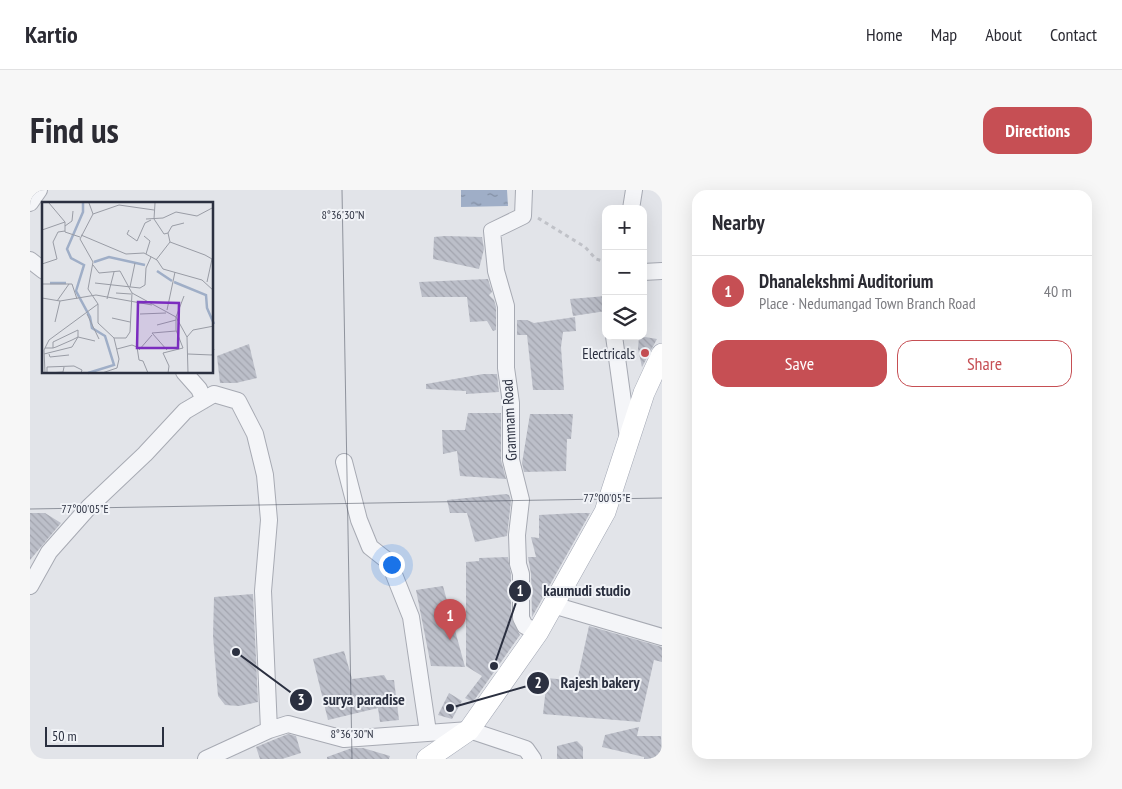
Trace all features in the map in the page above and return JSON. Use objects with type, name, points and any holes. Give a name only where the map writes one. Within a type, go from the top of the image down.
[{"type":"main road","points":[[427,759],[469,730],[538,632],[604,512],[644,393],[662,354]]},
{"type":"street","points":[[30,203],[39,190]]},
{"type":"street","points":[[523,216],[524,190]]},
{"type":"street","points":[[632,205],[634,190]]},
{"type":"street","name":"Grammam Road","points":[[523,216],[492,230],[496,271],[506,306],[506,368],[511,403],[511,460],[520,500],[517,535],[518,564],[521,574],[521,618],[525,626],[538,632]]},
{"type":"street","points":[[30,260],[42,269]]},
{"type":"street","points":[[647,272],[662,271]]},
{"type":"street","points":[[615,340],[628,442]]},
{"type":"street","points":[[186,374],[201,394]]},
{"type":"street","points":[[30,586],[49,552],[89,507],[145,454],[201,394],[220,384]]},
{"type":"street","points":[[201,394],[214,394],[238,401],[255,434],[266,476],[269,520],[263,591],[269,730]]},
{"type":"street","points":[[344,462],[359,520],[370,547],[390,562],[411,617],[428,732]]},
{"type":"street","points":[[552,605],[662,637]]},
{"type":"street","points":[[206,759],[269,730],[288,724],[344,739],[469,730],[526,749],[533,759]]},
{"type":"path","points":[[523,216],[540,218],[585,247],[596,259],[602,261]]},
{"type":"water","points":[[461,190],[507,190],[508,206],[461,207]]},
{"type":"building","points":[[434,237],[482,237],[484,249],[479,269],[433,259]]},
{"type":"building","points":[[488,279],[492,292],[489,295],[494,300],[496,307],[496,330],[493,331],[487,321],[470,322],[467,297],[422,297],[419,282]]},
{"type":"building","points":[[602,296],[602,312],[573,316],[570,299]]},
{"type":"building","points":[[575,317],[576,331],[563,332],[561,347],[564,390],[533,390],[527,335],[517,335],[517,320],[527,320],[534,323]]},
{"type":"building","name":"Electricals","points":[[647,337],[657,339],[642,367],[638,349],[639,340],[647,340]]},
{"type":"building","points":[[249,344],[257,378],[236,383],[220,383],[217,356]]},
{"type":"building","points":[[483,374],[497,374],[499,392],[466,394],[466,391],[426,389],[426,384]]},
{"type":"building","points":[[468,413],[501,413],[501,460],[506,479],[460,476],[457,451],[443,454],[442,430],[465,430]]},
{"type":"building","points":[[530,414],[573,414],[571,439],[567,439],[566,471],[524,472],[522,463]]},
{"type":"building","points":[[509,495],[511,501],[507,536],[475,542],[467,513],[450,513],[447,500]]},
{"type":"building","points":[[30,513],[45,513],[61,523],[30,560]]},
{"type":"building","points":[[590,513],[532,617],[531,574],[528,557],[536,557],[531,537],[539,538],[539,515]]},
{"type":"building","points":[[508,557],[511,575],[511,618],[520,635],[473,702],[465,698],[482,676],[466,666],[466,562],[479,561],[479,558]]},
{"type":"building","points":[[443,586],[465,667],[431,666],[416,590]]},
{"type":"building","points":[[253,594],[258,702],[239,706],[225,705],[218,696],[213,636],[214,597]]},
{"type":"building","points":[[589,626],[662,647],[662,662],[654,660],[640,722],[543,714],[547,678],[577,681]]},
{"type":"building","points":[[344,651],[352,679],[384,675],[387,680],[394,680],[399,720],[380,722],[378,708],[328,720],[313,659]]},
{"type":"building","points":[[449,693],[462,701],[452,719],[438,715]]},
{"type":"building","points":[[639,727],[637,736],[661,736],[662,759],[644,759],[644,757],[602,747],[605,735]]},
{"type":"building","points":[[288,734],[296,736],[301,753],[282,759],[260,759],[256,747]]},
{"type":"building","points":[[577,741],[583,747],[583,759],[557,759],[557,746]]},
{"type":"building","points":[[352,748],[363,748],[390,756],[389,759],[327,759],[327,757]]},
{"type":"place","name":"Electricals","points":[[645,353]]},
{"type":"place","name":"Dhanalekshmi Auditorium","points":[[450,640]]},
{"type":"place","name":"surya paradise","points":[[236,652]]},
{"type":"place","name":"kaumudi studio","points":[[494,666]]},
{"type":"place","name":"Rajesh bakery","points":[[450,708]]}]
